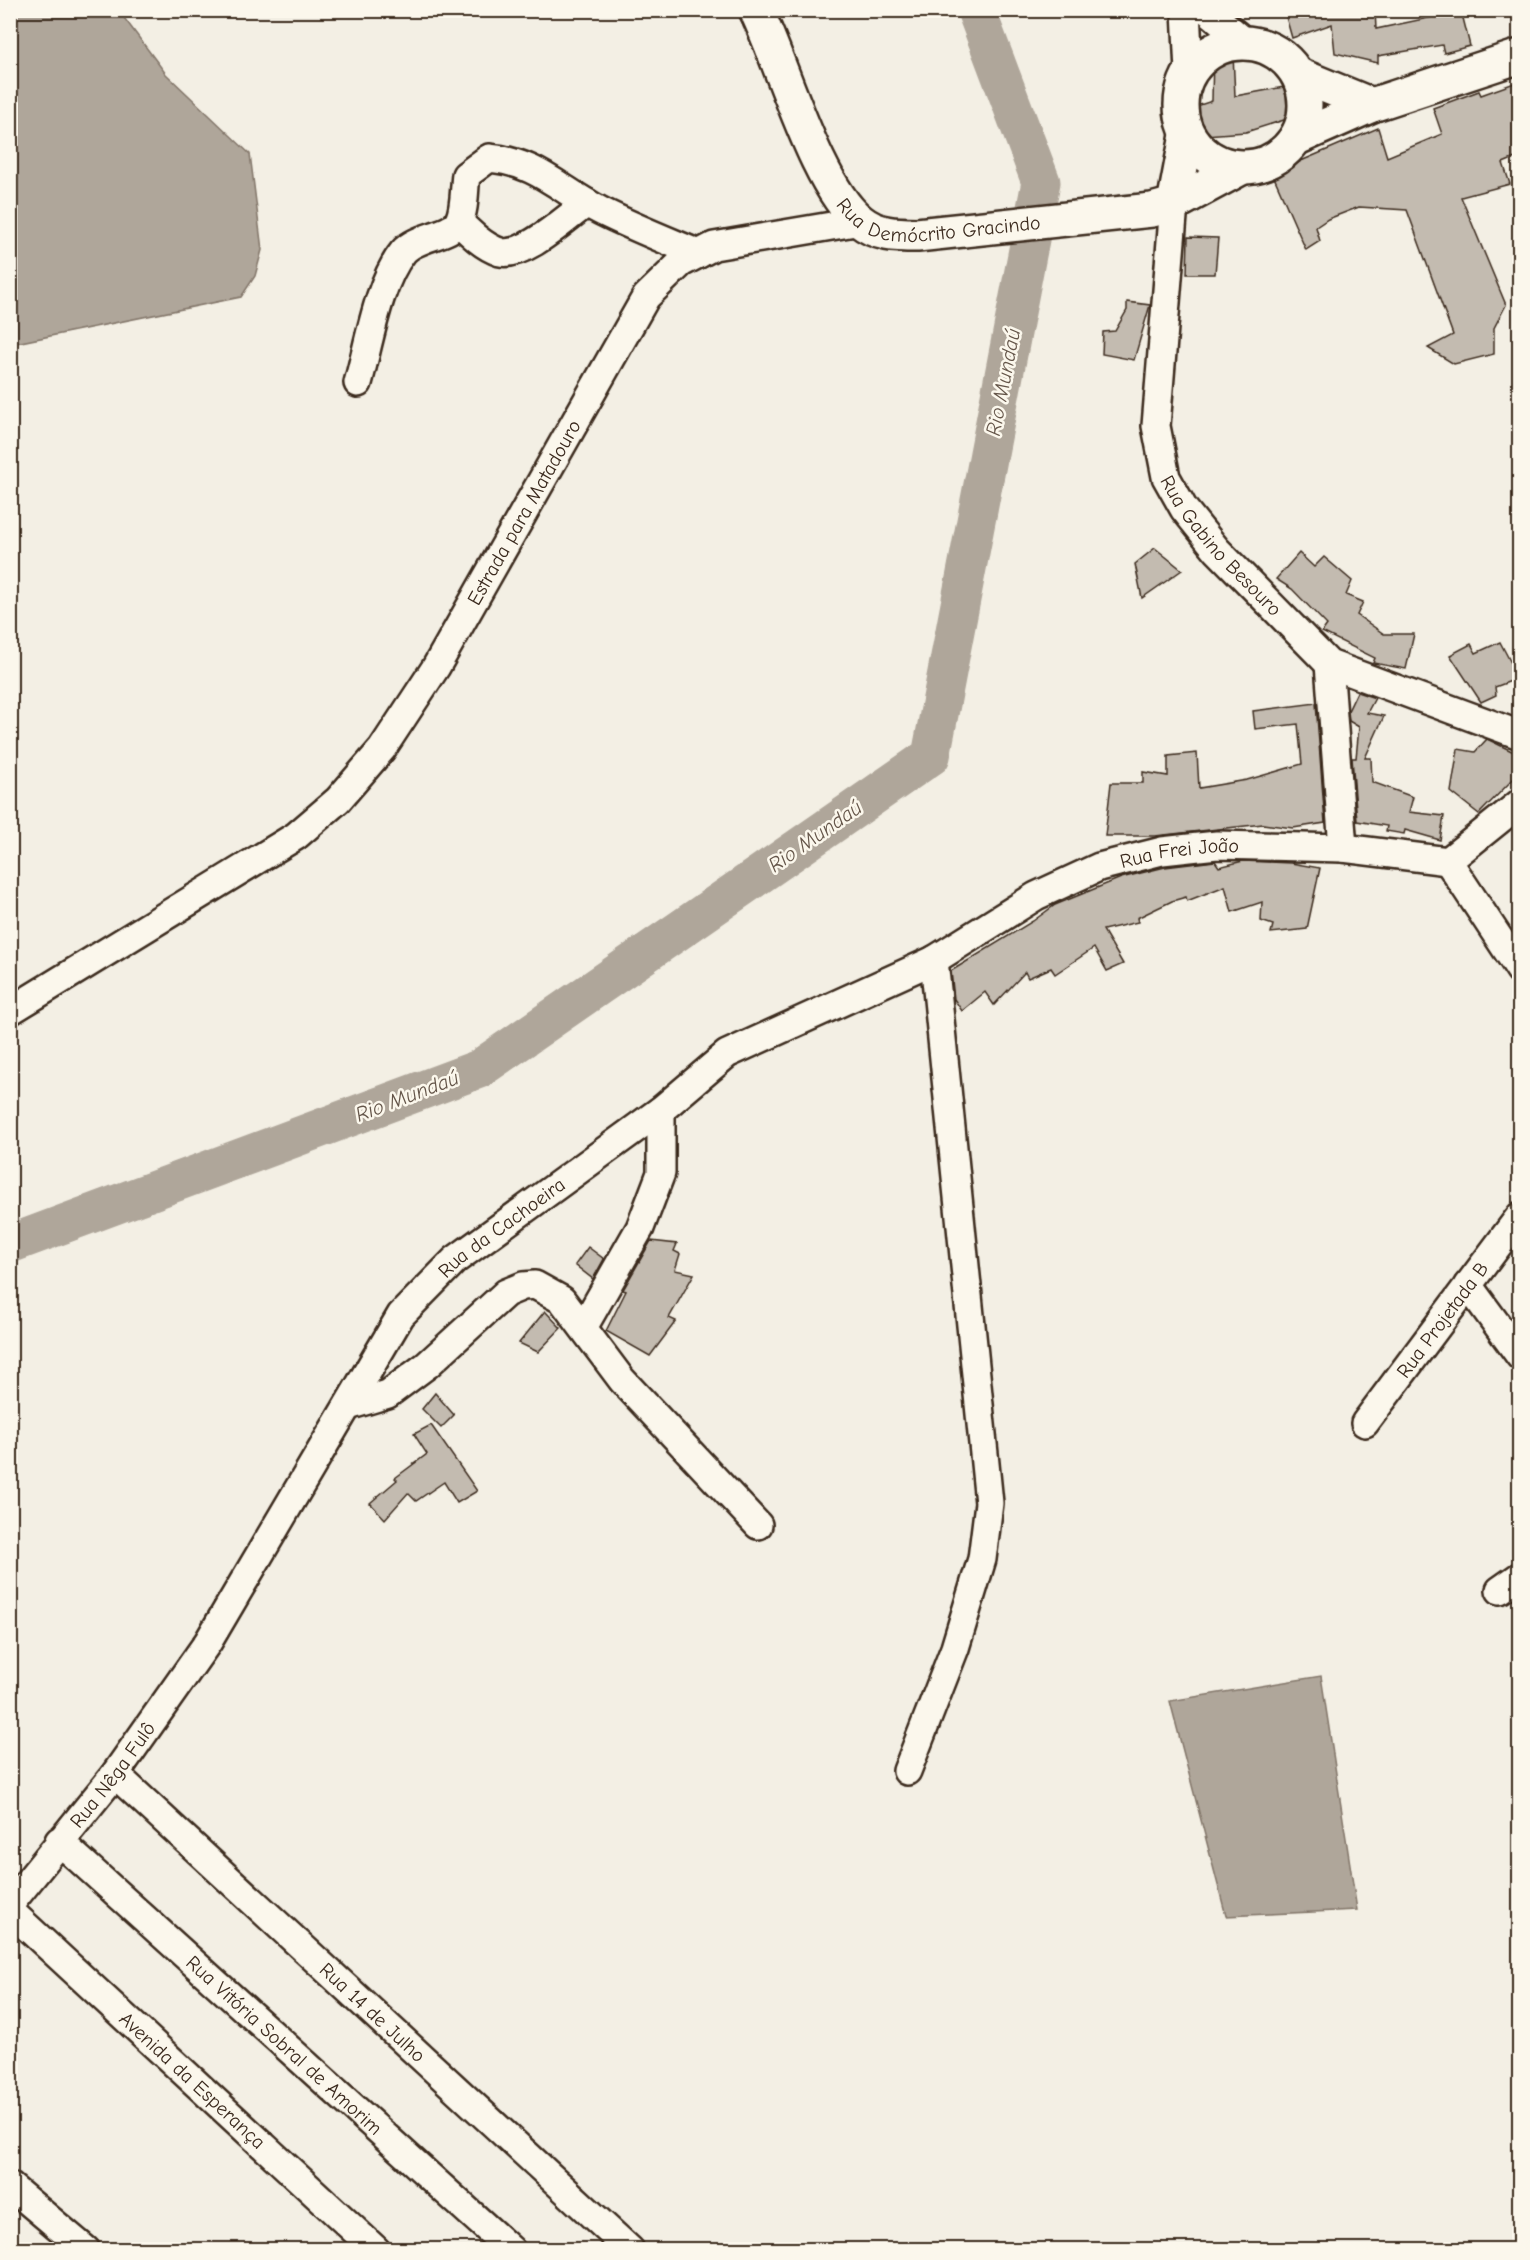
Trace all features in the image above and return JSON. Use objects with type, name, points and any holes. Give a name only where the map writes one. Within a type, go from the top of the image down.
[{"type":"main road","name":"Rua Demócrito Gracindo","points":[[756,10],[821,165],[844,203],[861,221],[887,235],[917,234],[1163,207],[1241,168]]},
{"type":"main road","points":[[1372,105],[1299,75],[1276,52],[1245,42],[1213,50],[1189,72],[1180,104],[1187,135],[1209,159],[1241,168],[1273,161],[1297,138],[1372,105],[1520,56]]},
{"type":"main road","points":[[1297,138],[1306,107],[1299,75]]},
{"type":"main road","points":[[1163,207],[1187,135]]},
{"type":"street","points":[[1185,10],[1189,72]]},
{"type":"street","points":[[1207,10],[1245,42]]},
{"type":"street","points":[[358,383],[386,284],[404,251],[421,239],[449,230],[459,222],[466,176],[489,158],[511,160],[535,170],[587,203],[699,254]]},
{"type":"street","points":[[459,222],[487,246],[500,252],[511,253],[530,245],[587,203]]},
{"type":"street","name":"Rua Gabino Besouro","points":[[1163,207],[1156,426],[1166,477],[1184,509],[1217,550],[1329,664],[1520,735]]},
{"type":"street","name":"Estrada para Matadouro","points":[[10,1011],[296,836],[338,800],[382,749],[436,667],[646,297],[681,263],[714,246],[861,221]]},
{"type":"street","points":[[1329,664],[1343,848]]},
{"type":"street","points":[[1520,803],[1448,861],[1520,970]]},
{"type":"street","name":"Rua Frei João","points":[[934,960],[1036,896],[1099,867],[1162,851],[1217,844],[1343,848],[1448,861]]},
{"type":"street","points":[[907,1771],[955,1648],[982,1559],[989,1503],[934,960]]},
{"type":"street","name":"Rua da Cachoeira","points":[[208,1642],[401,1316],[454,1260],[661,1110],[727,1054],[934,960]]},
{"type":"street","points":[[584,1326],[640,1228],[661,1173],[661,1110]]},
{"type":"street","name":"Rua Projetada B","points":[[1365,1423],[1520,1216]]},
{"type":"street","points":[[348,1406],[388,1394],[427,1365],[506,1293],[523,1286],[535,1285],[562,1300],[584,1326],[622,1380],[758,1525]]},
{"type":"street","points":[[1468,1285],[1520,1356]]},
{"type":"street","name":"Rua Nêga Fulô","points":[[10,1904],[115,1774],[208,1642]]},
{"type":"street","name":"Rua 14 de Julho","points":[[115,1774],[630,2250]]},
{"type":"street","name":"Rua Vitória Sobral de Amorim","points":[[59,1841],[511,2250]]},
{"type":"street","name":"Avenida da Esperança","points":[[10,1911],[376,2250]]},
{"type":"street","points":[[10,2186],[86,2250]]},
{"type":"shaded area","points":[[11,10],[119,11],[166,74],[250,154],[262,250],[255,276],[241,297],[11,344]]},
{"type":"shaded area","points":[[1321,1676],[1357,1910],[1226,1916],[1170,1701]]},
{"type":"building","points":[[1284,10],[1375,10],[1376,29],[1438,16],[1437,10],[1461,10],[1470,46],[1444,53],[1442,45],[1378,56],[1378,63],[1335,53],[1332,24],[1292,38]]},
{"type":"building","points":[[1213,55],[1233,55],[1235,96],[1284,87],[1294,93],[1299,111],[1284,120],[1246,132],[1205,135],[1197,106],[1212,101]]},
{"type":"building","points":[[1520,81],[1520,156],[1503,163],[1510,184],[1461,197],[1506,305],[1494,328],[1494,354],[1454,364],[1428,348],[1453,335],[1407,210],[1359,207],[1328,219],[1316,227],[1320,241],[1306,250],[1274,177],[1301,161],[1378,128],[1387,157],[1442,134],[1433,108],[1479,91],[1481,95]]},
{"type":"building","points":[[1188,237],[1218,238],[1215,274],[1187,274]]},
{"type":"building","points":[[1127,302],[1150,305],[1134,360],[1102,354],[1103,332],[1115,331],[1127,310]]},
{"type":"building","points":[[1155,548],[1182,570],[1142,598],[1135,564]]},
{"type":"building","points":[[1299,553],[1314,567],[1324,557],[1352,581],[1346,595],[1363,602],[1357,615],[1384,634],[1414,634],[1406,669],[1373,663],[1375,658],[1322,632],[1327,625],[1292,589],[1276,579]]},
{"type":"building","points":[[1500,642],[1519,678],[1495,687],[1496,695],[1481,702],[1450,655],[1471,644],[1476,653]]},
{"type":"building","points":[[1357,692],[1375,698],[1367,713],[1384,716],[1365,758],[1371,758],[1372,782],[1413,797],[1409,812],[1444,816],[1440,840],[1405,830],[1404,834],[1386,831],[1387,826],[1357,821],[1352,758],[1356,758],[1359,727],[1349,721],[1348,711]]},
{"type":"building","points":[[1316,703],[1325,823],[1293,828],[1263,824],[1155,836],[1105,836],[1111,783],[1143,783],[1143,772],[1168,776],[1168,756],[1197,753],[1199,788],[1247,780],[1302,764],[1298,724],[1255,729],[1253,711]]},
{"type":"building","points":[[1487,739],[1520,755],[1520,772],[1479,814],[1451,792],[1458,749],[1475,752]]},
{"type":"building","points":[[1215,861],[1219,867],[1243,861],[1291,863],[1320,868],[1307,929],[1271,933],[1273,925],[1261,921],[1262,902],[1232,912],[1225,886],[1187,901],[1186,897],[1172,901],[1137,918],[1138,922],[1103,930],[1123,964],[1107,971],[1094,948],[1055,974],[1051,968],[1028,978],[1025,972],[994,1005],[985,992],[962,1011],[954,999],[951,971],[1055,905],[1121,878],[1165,867]]},
{"type":"building","points":[[651,1241],[677,1244],[674,1251],[680,1254],[675,1270],[694,1274],[669,1318],[676,1321],[650,1356],[606,1331],[626,1291],[623,1290]]},
{"type":"building","points":[[588,1247],[604,1259],[593,1279],[575,1265]]},
{"type":"building","points":[[545,1311],[561,1328],[538,1352],[519,1343]]},
{"type":"building","points":[[435,1393],[454,1415],[441,1428],[422,1409]]},
{"type":"building","points":[[431,1425],[477,1491],[457,1503],[444,1482],[416,1501],[408,1493],[385,1519],[370,1503],[397,1480],[395,1478],[427,1454],[414,1434]]},
{"type":"waterway","name":"Rio Mundaú","points":[[10,1244],[479,1069],[931,756],[1041,182],[976,10]]}]
